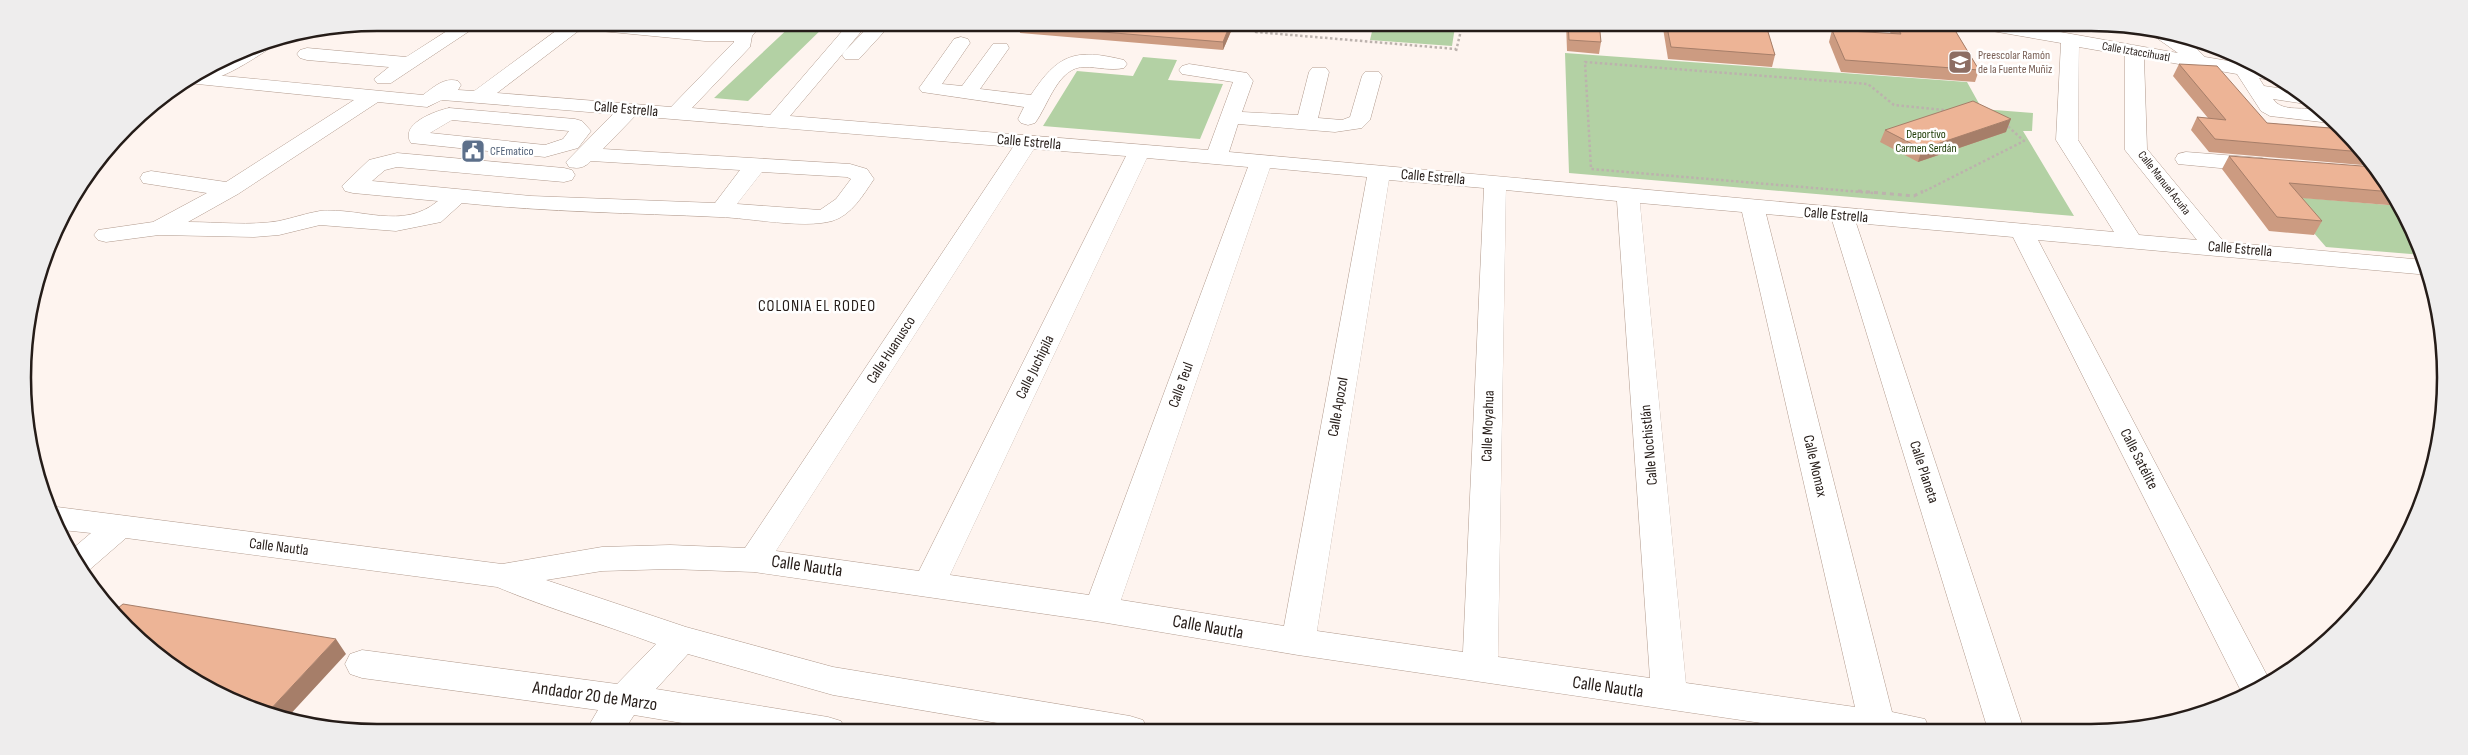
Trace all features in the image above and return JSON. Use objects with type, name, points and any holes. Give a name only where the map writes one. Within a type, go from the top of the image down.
[{"type":"street","points":[[160,228],[230,189],[379,87],[408,63],[460,31]]},
{"type":"street","points":[[479,97],[565,31]]},
{"type":"street","points":[[659,31],[705,35],[734,31]]},
{"type":"street","points":[[676,113],[743,43],[748,31]]},
{"type":"street","points":[[776,120],[852,31]]},
{"type":"street","points":[[811,97],[875,31]]},
{"type":"street","name":"Calle Iztaccihuatl","points":[[2020,31],[2252,71]]},
{"type":"street","points":[[2070,40],[2067,140],[2131,240]]},
{"type":"street","points":[[2173,41],[2187,50],[2200,62]]},
{"type":"street","points":[[961,43],[929,86],[1036,102]]},
{"type":"street","points":[[968,92],[1000,48]]},
{"type":"street","name":"Calle Manuel Acuña","points":[[2134,51],[2136,150],[2215,247]]},
{"type":"street","points":[[307,54],[408,63]]},
{"type":"street","name":"Calle Huanusco","points":[[754,560],[1023,141],[1036,102],[1064,66],[1070,62],[1117,64]]},
{"type":"street","name":"Calle Estrella","points":[[228,65],[379,87],[479,97],[1140,150],[1753,208],[2215,247],[2418,267]]},
{"type":"street","points":[[1189,70],[1240,77],[1243,81],[1216,157]]},
{"type":"street","points":[[2244,70],[2268,107],[2277,112],[2317,116]]},
{"type":"street","points":[[1307,122],[1319,72]]},
{"type":"street","points":[[1230,117],[1344,126],[1356,124],[1360,120],[1372,76]]},
{"type":"street","name":"Calle Estrella","points":[[203,78],[379,87],[439,93]]},
{"type":"street","points":[[2256,91],[2291,96]]},
{"type":"street","points":[[575,125],[580,131],[576,140],[564,147],[545,151],[419,138],[419,131],[435,120],[449,114],[575,125],[596,106]]},
{"type":"street","points":[[531,203],[587,154],[630,109]]},
{"type":"street","name":"Calle Juchipila","points":[[930,583],[1140,150]]},
{"type":"street","points":[[564,175],[396,160],[376,166],[353,186],[531,203],[828,216],[839,211],[863,179],[859,174],[850,171],[587,154]]},
{"type":"street","points":[[2186,159],[2284,167]]},
{"type":"street","name":"Calle Teul","points":[[1101,609],[1261,162]]},
{"type":"street","points":[[721,210],[757,164]]},
{"type":"street","name":"Calle Apozol","points":[[1298,642],[1379,172]]},
{"type":"street","points":[[151,178],[230,189]]},
{"type":"street","name":"Calle Moyahua","points":[[1480,668],[1495,183]]},
{"type":"street","name":"Calle Nochistlán","points":[[1628,195],[1669,696]]},
{"type":"street","points":[[106,235],[160,228],[254,230],[279,228],[320,218],[396,224],[433,217],[457,196]]},
{"type":"street","name":"Calle Momax","points":[[1753,208],[1877,724]]},
{"type":"street","name":"Calle Planeta","points":[[1842,215],[2004,724]]},
{"type":"street","name":"Calle Satélite","points":[[2022,231],[2254,683]]},
{"type":"street","name":"Calle Nautla","points":[[62,519],[502,576],[561,600],[608,613],[681,639],[833,681],[1088,724]]},
{"type":"street","points":[[82,558],[120,526]]},
{"type":"street","name":"Calle Nautla","points":[[502,576],[602,559],[670,556],[754,560],[930,583],[1298,642],[1870,724]]},
{"type":"street","points":[[608,724],[625,699],[681,639]]},
{"type":"street","name":"Andador 20 de Marzo","points":[[362,664],[625,699],[779,724]]},
{"type":"path","points":[[1256,31],[1456,50],[1461,31]]},
{"type":"path","points":[[1585,62],[1868,84],[1894,105],[1955,111],[2002,121],[2024,141],[1914,196],[1591,169],[1585,62]]},
{"type":"green space","points":[[785,31],[820,31],[748,101],[714,98]]},
{"type":"green space","points":[[1372,31],[1454,31],[1452,46],[1370,40]]},
{"type":"green space","name":"Deportivo Carmen Serdán","points":[[1565,53],[1967,82],[1982,109],[2033,113],[2032,131],[2023,131],[2074,216],[1569,173]]},
{"type":"green space","points":[[1143,57],[1177,60],[1168,80],[1223,84],[1200,139],[1043,126],[1077,71],[1133,76]]},
{"type":"green space","points":[[2282,196],[2391,205],[2414,254],[2326,247]]},
{"type":"building","points":[[1091,31],[1227,31],[1223,42]]},
{"type":"building","points":[[1568,31],[1600,31],[1601,42],[1569,40]]},
{"type":"building","points":[[1668,31],[1768,31],[1775,55],[1671,47]]},
{"type":"building","points":[[1832,31],[1901,34],[1899,31],[1955,31],[1979,70],[1845,60]]},
{"type":"building","points":[[2179,64],[2217,66],[2267,123],[2330,128],[2353,151],[2215,139],[2197,117],[2226,120]]},
{"type":"building","points":[[1973,101],[2011,119],[1922,149],[1885,130]]},
{"type":"building","points":[[2229,156],[2364,166],[2382,191],[2289,183],[2322,221],[2277,217]]},
{"type":"building","points":[[123,604],[336,639],[273,707],[224,688],[185,665],[149,638],[119,608]]},
{"type":"place","name":"Preescolar Ramón de la Fuente Muñiz","points":[[1960,62]]},
{"type":"place","name":"CFEmatico","points":[[473,151]]},
{"type":"district","name":"COLONIA EL RODEO","points":[[817,306]]}]
